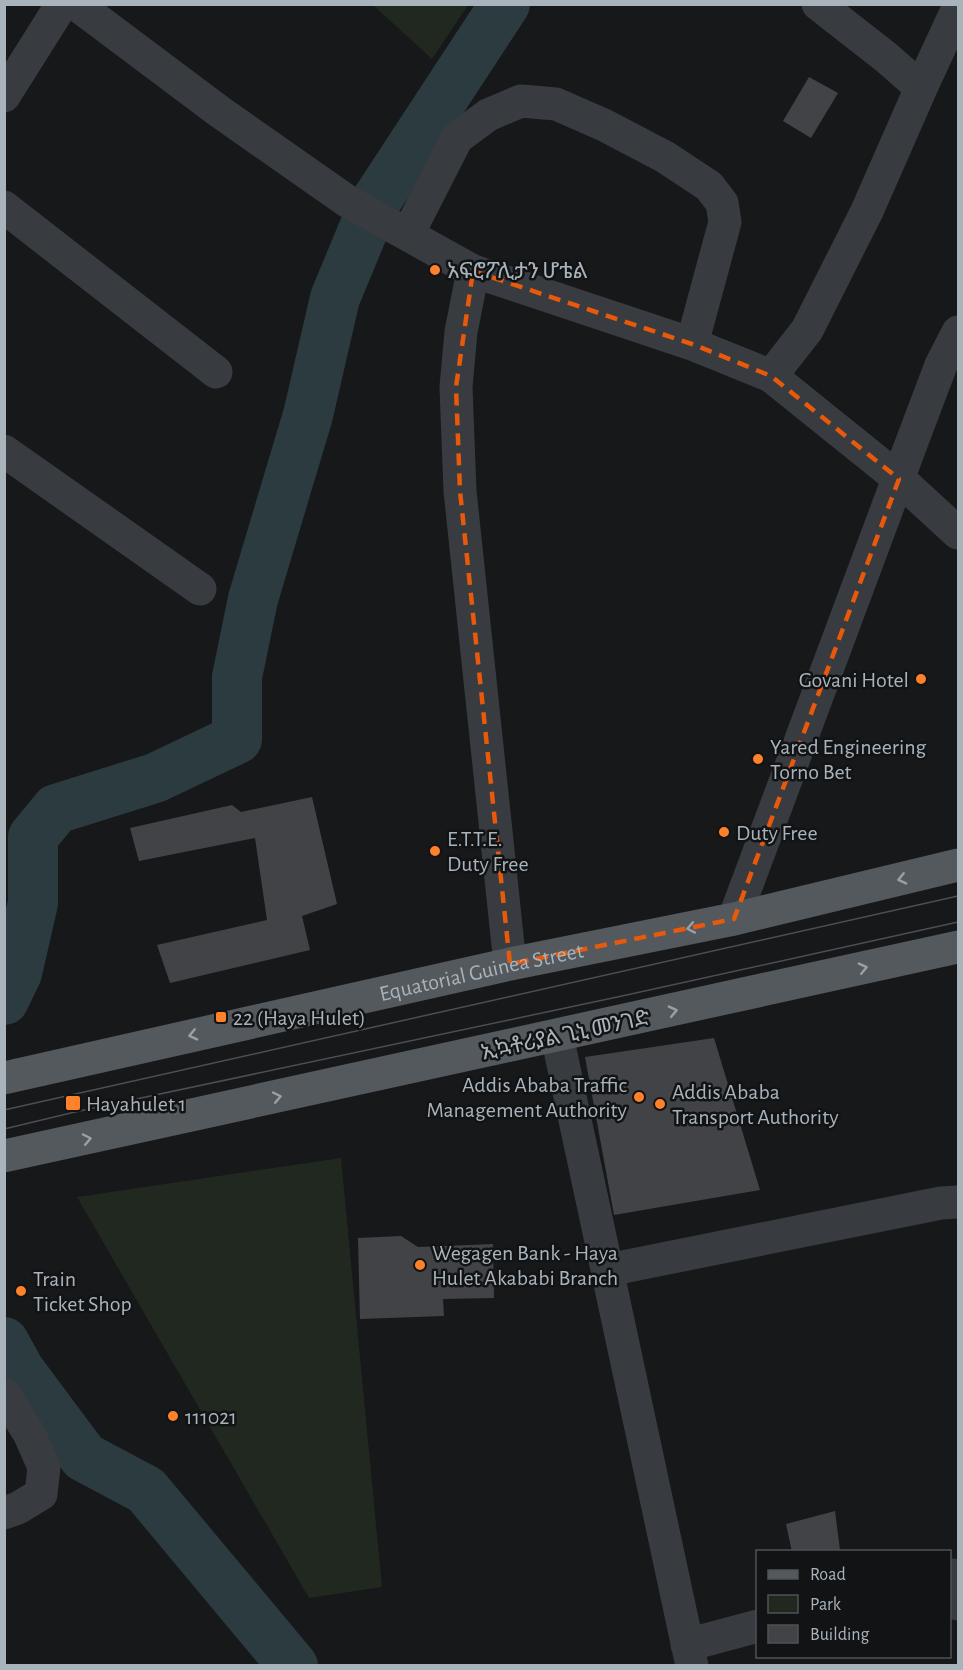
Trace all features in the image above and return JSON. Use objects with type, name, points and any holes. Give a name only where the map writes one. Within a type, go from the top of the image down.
[{"type":"main road","name":"Equatorial Guinea Street","points":[[5,1078],[510,964],[734,919],[958,865]]},
{"type":"main road","name":"ኢኳቶሪያል ጊኒ መንገድ","points":[[17,1154],[958,947]]},
{"type":"main road","points":[[4,1182],[13,1176],[17,1154]]},
{"type":"street","points":[[4,96],[62,4]]},
{"type":"street","points":[[76,4],[220,112],[347,201],[473,271],[692,344],[771,376],[898,479],[958,533]]},
{"type":"street","points":[[818,4],[921,88]]},
{"type":"street","points":[[771,376],[807,330],[867,211],[958,8]]},
{"type":"street","points":[[398,228],[457,138],[488,115],[521,101],[556,104],[604,125],[665,158],[710,186],[722,203],[725,222],[692,344]]},
{"type":"street","points":[[4,207],[216,372]]},
{"type":"street","points":[[473,271],[461,332],[456,387],[460,491],[510,964]]},
{"type":"street","points":[[734,919],[941,365],[958,332]]},
{"type":"street","points":[[4,451],[200,589]]},
{"type":"street","points":[[557,1036],[690,1655],[756,1627]]},
{"type":"street","points":[[608,1270],[941,1203],[958,1202]]},
{"type":"street","points":[[4,1394],[29,1433],[44,1467],[41,1494],[18,1508],[4,1513]]},
{"type":"highlighted area","points":[[473,271],[692,344],[771,376],[899,479],[734,919],[510,964],[460,491],[456,387]]},
{"type":"green space","points":[[373,5],[468,5],[432,59]]},
{"type":"green space","points":[[341,1158],[382,1587],[309,1598],[77,1197]]},
{"type":"building","points":[[809,77],[838,93],[811,138],[783,121]]},
{"type":"building","points":[[312,797],[337,904],[302,916],[310,950],[170,983],[157,945],[267,920],[255,838],[139,861],[130,828],[232,805],[241,812]]},
{"type":"building","points":[[714,1038],[760,1190],[614,1215],[585,1057]]},
{"type":"building","points":[[401,1236],[418,1247],[493,1244],[494,1298],[443,1299],[444,1316],[360,1319],[358,1238]]},
{"type":"building","points":[[835,1511],[840,1550],[792,1550],[786,1524]]},
{"type":"waterway","points":[[4,1000],[17,973],[33,903],[33,837],[56,809],[155,778],[237,739],[237,677],[253,599],[308,415],[335,298],[374,204],[505,4]]},
{"type":"waterway","points":[[4,1342],[20,1371],[84,1457],[146,1490],[293,1666]]},
{"type":"tram line","points":[[4,1110],[958,896]]},
{"type":"tram line","points":[[4,1129],[958,922]]},
{"type":"place","name":"አፍሮፖሊታን ሆቴል","points":[[435,270]]},
{"type":"place","name":"Govani Hotel","points":[[921,679]]},
{"type":"place","name":"Yared Engineering Torno Bet","points":[[758,759]]},
{"type":"place","name":"Duty Free","points":[[724,832]]},
{"type":"place","name":"E.T.T.E. Duty Free","points":[[435,851]]},
{"type":"place","name":"22 (Haya Hulet)","points":[[221,1017]]},
{"type":"place","name":"Addis Ababa Traffic Management Authority","points":[[639,1097]]},
{"type":"place","name":"Hayahulet 1","points":[[73,1103]]},
{"type":"place","name":"Addis Ababa Transport Authority","points":[[660,1104]]},
{"type":"place","name":"Wegagen Bank - Haya Hulet Akababi Branch","points":[[420,1265]]},
{"type":"place","name":"Train Ticket Shop","points":[[21,1291]]},
{"type":"place","name":"111021","points":[[173,1416]]}]
